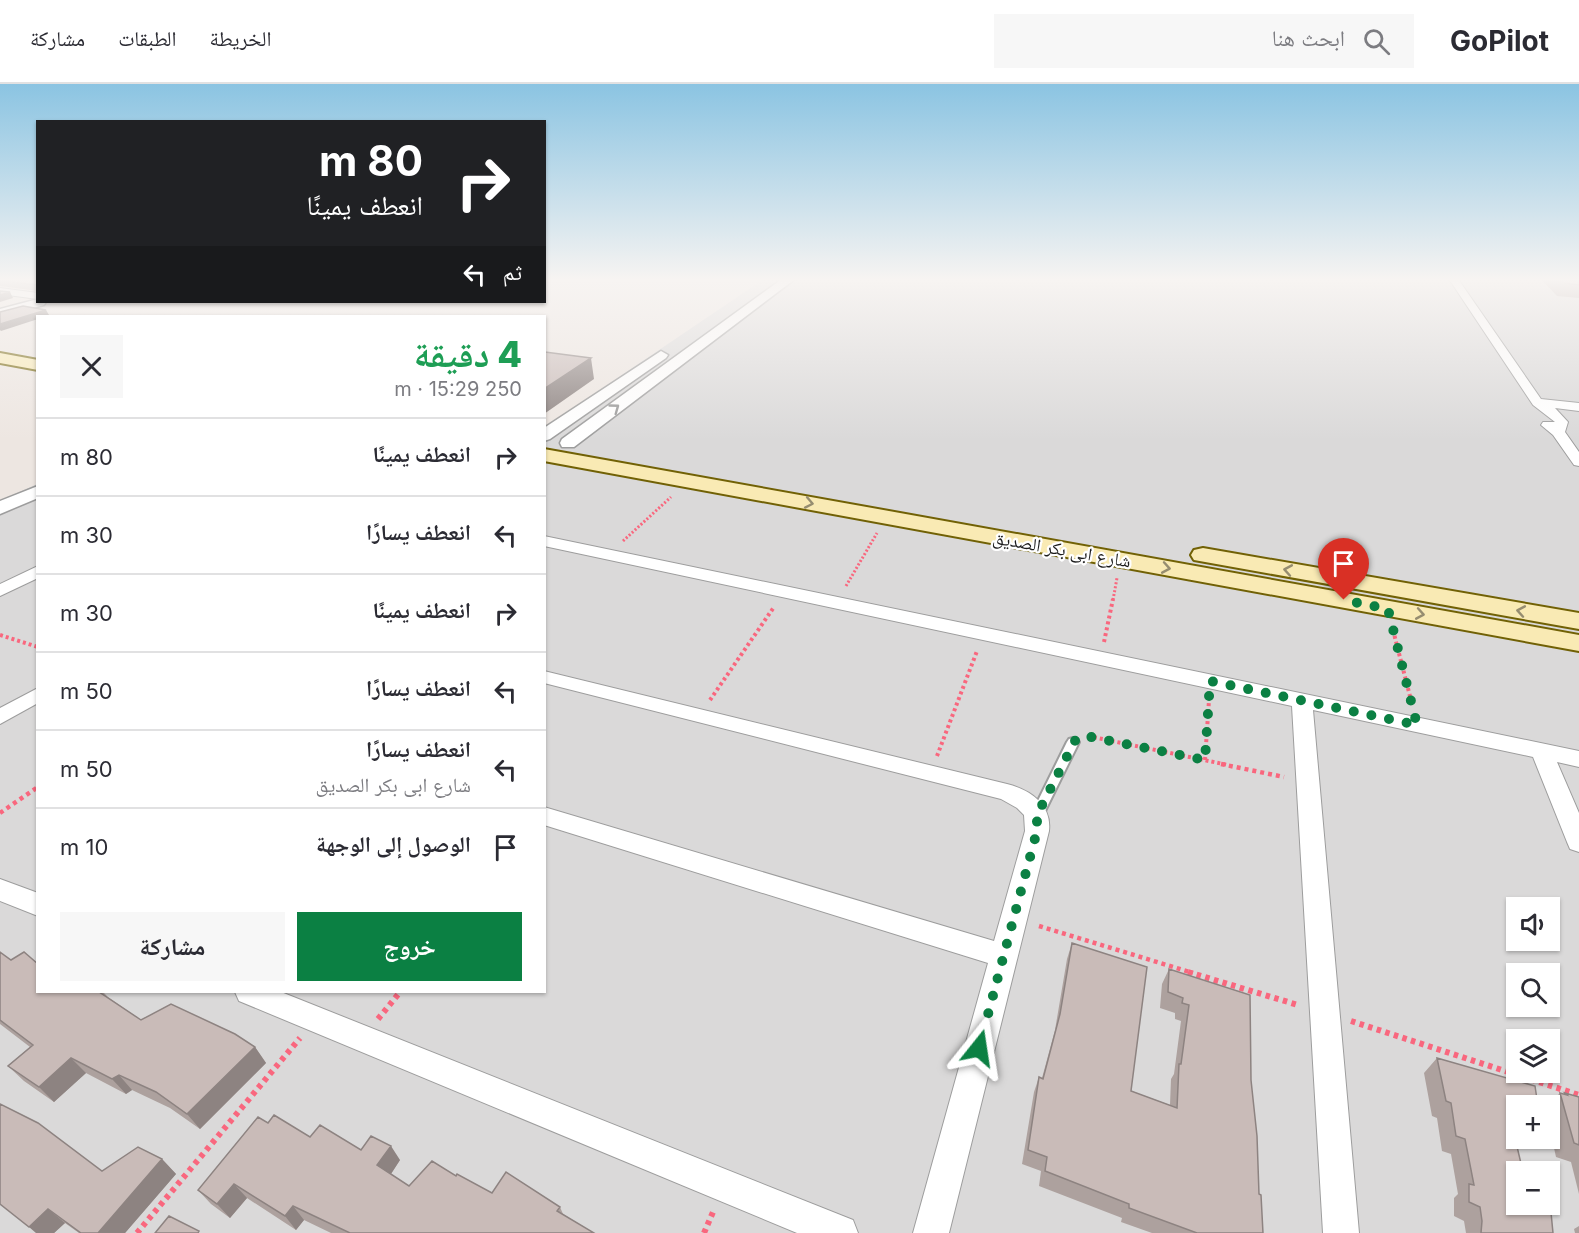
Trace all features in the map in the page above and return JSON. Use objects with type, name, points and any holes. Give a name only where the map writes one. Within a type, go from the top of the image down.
[{"type":"main road","points":[[0,344],[36,351]]},
{"type":"main road","points":[[0,358],[36,365]]},
{"type":"main road","name":"شارع ابى بكر الصديق","points":[[546,438],[914,513],[1121,560],[1388,609],[1578,626]]},
{"type":"main road","name":"شارع ابى بكر الصديق","points":[[546,455],[886,517],[914,513],[1578,626]]},
{"type":"street","points":[[568,443],[717,333]]},
{"type":"street","points":[[1489,333],[1538,404],[1537,414],[1558,432],[1579,462]]},
{"type":"street","points":[[546,437],[671,348]]},
{"type":"street","points":[[1538,404],[1579,408]]},
{"type":"street","points":[[0,496],[36,481]]},
{"type":"street","points":[[0,508],[36,491]]},
{"type":"street","points":[[546,541],[1579,759]]},
{"type":"street","points":[[0,591],[36,572]]},
{"type":"street","points":[[546,678],[1007,792],[1031,805],[1037,815],[1038,824],[931,1233]]},
{"type":"street","points":[[0,717],[36,695]]},
{"type":"street","points":[[1302,701],[1341,1233]]},
{"type":"street","points":[[1542,752],[1579,842]]},
{"type":"street","points":[[546,817],[1003,956]]},
{"type":"street","points":[[0,890],[36,904]]},
{"type":"street","points":[[251,993],[840,1233]]},
{"type":"lane","points":[[1037,815],[1073,742]]},
{"type":"path","points":[[609,554],[689,480]]},
{"type":"path","points":[[836,602],[886,517]]},
{"type":"path","points":[[1101,658],[1121,560]]},
{"type":"path","points":[[698,717],[784,591]]},
{"type":"path","points":[[1388,609],[1417,725]]},
{"type":"path","points":[[930,774],[984,634]]},
{"type":"path","points":[[0,635],[36,646]]},
{"type":"path","points":[[1205,760],[1210,681]]},
{"type":"path","points":[[1073,742],[1081,736],[1086,736],[1308,782]]},
{"type":"path","points":[[0,813],[36,788]]},
{"type":"path","points":[[362,1038],[399,993]]},
{"type":"path","points":[[137,1233],[316,1019]]},
{"type":"shaded area","points":[[685,333],[1579,333],[1579,1233],[0,1233],[0,501],[36,484],[36,993],[546,993],[546,426]]},
{"type":"building","points":[[546,352],[591,358],[546,388]]},
{"type":"building","points":[[1072,943],[1147,967],[1131,1091],[1177,1108],[1179,1064],[1181,1064],[1189,1005],[1182,1003],[1183,998],[1168,992],[1169,969],[1250,995],[1251,1080],[1263,1233],[1197,1233],[1129,1208],[1129,1204],[1045,1171],[1047,1157],[1028,1150],[1039,1077],[1043,1079],[1060,1014]]},
{"type":"building","points":[[0,952],[11,960],[24,952],[36,962],[36,993],[100,993],[141,1020],[171,1004],[235,1034],[255,1047],[187,1114],[156,1092],[119,1075],[112,1079],[71,1058],[39,1087],[8,1066],[33,1045],[0,1020]]},
{"type":"building","points":[[1437,1058],[1506,1078],[1506,1083],[1524,1083],[1535,1086],[1536,1095],[1506,1095],[1506,1149],[1518,1149],[1520,1161],[1506,1161],[1506,1215],[1551,1215],[1553,1233],[1481,1233],[1480,1207],[1469,1202],[1469,1184],[1474,1185],[1465,1139],[1456,1136],[1451,1103],[1446,1101]]},
{"type":"building","points":[[1560,1093],[1579,1097],[1579,1145],[1574,1143]]},
{"type":"building","points":[[0,1104],[38,1123],[102,1171],[138,1147],[162,1159],[98,1233],[81,1233],[48,1209],[29,1227],[0,1204]]},
{"type":"building","points":[[274,1115],[310,1137],[320,1125],[361,1150],[371,1136],[391,1146],[377,1165],[409,1186],[432,1161],[456,1176],[457,1174],[492,1193],[506,1172],[560,1207],[557,1211],[594,1233],[350,1233],[293,1206],[285,1216],[234,1184],[217,1204],[198,1190],[258,1117],[268,1123]]},
{"type":"building","points":[[169,1216],[199,1231],[198,1233],[155,1233]]},
{"type":"route","points":[[979,1048],[1037,831],[1037,815],[1076,739],[1086,736],[1205,760],[1210,681],[1417,725],[1388,609],[1344,600]]}]
